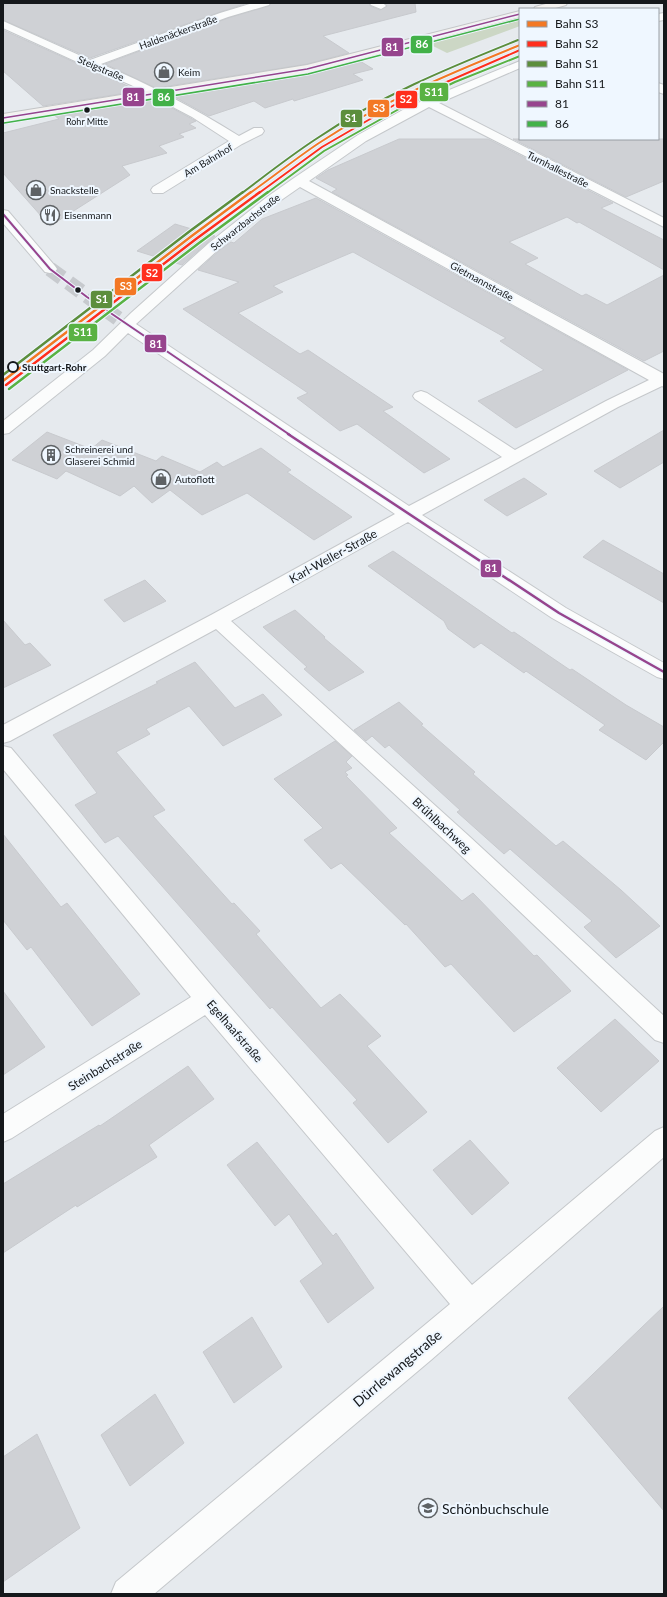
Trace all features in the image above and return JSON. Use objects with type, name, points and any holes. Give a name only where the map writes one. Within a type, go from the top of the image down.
[{"type":"main road","points":[[543,8],[562,3]]},
{"type":"main road","points":[[3,118],[156,92],[307,69],[519,14]]},
{"type":"street","name":"Haldenäckerstraße","points":[[90,64],[224,15],[265,3]]},
{"type":"street","name":"Steigstraße","points":[[3,24],[90,64],[156,92],[196,114],[238,141]]},
{"type":"street","name":"Schwarzbachstraße","points":[[3,429],[99,353],[126,325],[214,246],[272,200],[362,138],[412,110],[519,64]]},
{"type":"street","name":"Turnhallestraße","points":[[430,103],[664,224]]},
{"type":"street","name":"Am Bahnhof","points":[[158,190],[238,141],[258,131]]},
{"type":"street","name":"Gietmannstraße","points":[[299,181],[663,380]]},
{"type":"street","points":[[3,214],[50,269]]},
{"type":"street","points":[[126,325],[559,613],[664,672]]},
{"type":"street","name":"Karl-Weller-Straße","points":[[3,735],[218,620],[408,514],[612,404],[663,380]]},
{"type":"street","points":[[421,396],[514,457]]},
{"type":"street","name":"Brühlbachweg","points":[[218,620],[664,1032]]},
{"type":"street","name":"Egelhaafstraße","points":[[3,754],[208,1000],[470,1306]]},
{"type":"street","name":"Steinbachstraße","points":[[3,1130],[208,1000]]},
{"type":"street","name":"Dürrlewangstraße","points":[[128,1594],[470,1306],[664,1140]]},
{"type":"green space","points":[[519,18],[519,26],[447,53],[427,43]]},
{"type":"building","points":[[3,3],[248,3],[90,58],[3,20]]},
{"type":"building","points":[[271,3],[369,3],[370,6],[380,10],[387,6],[385,3],[415,3],[416,12],[323,36],[349,53],[307,64],[156,88],[105,64],[228,18],[269,6]]},
{"type":"building","points":[[3,30],[139,91],[43,106],[3,71]]},
{"type":"building","points":[[360,61],[373,69],[353,74],[363,80],[294,101],[293,99],[265,108],[254,101],[209,116],[173,96],[307,74]]},
{"type":"building","points":[[155,99],[196,121],[189,124],[196,128],[179,134],[184,137],[159,146],[167,153],[122,166],[130,175],[50,226],[3,173],[3,133],[59,119],[54,115]]},
{"type":"building","points":[[399,139],[488,139],[613,203],[601,208],[664,240],[664,270],[579,222],[577,223],[567,217],[509,242],[538,258],[525,264],[582,296],[586,294],[607,305],[664,275],[664,351],[644,361],[332,192],[337,189],[316,178],[328,170]]},
{"type":"building","points":[[513,139],[664,139],[664,181],[626,197]]},
{"type":"building","points":[[316,198],[628,370],[516,428],[478,401],[544,370],[500,341],[506,338],[353,252],[273,286],[283,292],[238,313],[300,354],[308,350],[393,407],[383,411],[450,459],[424,473],[357,424],[340,431],[297,398],[308,393],[183,309],[239,282],[198,270],[220,250],[231,242],[234,243],[262,219]]},
{"type":"building","points":[[175,224],[215,236],[182,265],[137,251]]},
{"type":"building","points":[[664,430],[664,462],[620,488],[594,471]]},
{"type":"building","points":[[47,432],[91,449],[102,440],[156,461],[162,456],[200,472],[217,462],[223,467],[261,448],[291,470],[287,472],[352,517],[314,540],[247,493],[202,515],[170,490],[152,503],[134,486],[120,496],[66,471],[57,479],[12,460]]},
{"type":"building","points":[[524,478],[547,494],[507,516],[484,500]]},
{"type":"building","points":[[603,540],[664,574],[664,603],[583,557]]},
{"type":"building","points":[[393,551],[512,633],[514,632],[570,670],[572,669],[626,705],[664,727],[664,742],[646,760],[599,730],[605,725],[526,671],[524,673],[481,643],[474,648],[448,629],[444,621],[368,566]]},
{"type":"building","points":[[145,580],[166,601],[124,622],[104,600]]},
{"type":"building","points":[[295,610],[325,637],[324,638],[364,672],[329,691],[304,669],[307,667],[263,627]]},
{"type":"building","points":[[3,620],[25,645],[30,643],[51,665],[3,688]]},
{"type":"building","points":[[195,662],[235,708],[263,694],[282,715],[223,746],[189,706],[146,729],[150,734],[116,752],[165,810],[153,816],[232,904],[234,903],[260,931],[256,934],[321,1008],[340,994],[381,1036],[367,1046],[427,1112],[388,1143],[353,1103],[357,1100],[272,1007],[270,1009],[118,836],[105,843],[75,805],[97,793],[53,735],[158,683],[156,682]]},
{"type":"building","points":[[399,702],[423,724],[421,725],[475,772],[473,774],[556,846],[563,841],[621,890],[660,926],[616,958],[584,927],[592,921],[510,849],[504,854],[457,812],[460,810],[389,745],[385,748],[372,736],[366,741],[354,730]]},
{"type":"building","points":[[335,741],[352,756],[346,762],[352,768],[345,772],[348,775],[346,776],[397,828],[389,833],[462,901],[473,893],[534,956],[537,955],[571,991],[514,1032],[451,964],[445,967],[406,924],[405,925],[341,863],[331,869],[304,840],[323,828],[274,779]]},
{"type":"building","points":[[3,834],[61,907],[67,903],[140,994],[92,1026],[31,947],[27,950],[3,920]]},
{"type":"building","points":[[3,991],[45,1047],[3,1075]]},
{"type":"building","points":[[615,1019],[659,1061],[601,1112],[557,1068]]},
{"type":"building","points":[[188,1066],[214,1099],[149,1145],[157,1157],[77,1207],[76,1205],[3,1253],[3,1184],[99,1125],[100,1126]]},
{"type":"building","points":[[470,1140],[509,1183],[472,1215],[433,1170]]},
{"type":"building","points":[[257,1142],[333,1236],[336,1233],[374,1288],[328,1323],[300,1281],[323,1264],[289,1214],[275,1226],[227,1165]]},
{"type":"building","points":[[664,1306],[664,1511],[568,1398]]},
{"type":"building","points":[[252,1317],[282,1367],[234,1403],[203,1352]]},
{"type":"building","points":[[155,1394],[184,1443],[130,1486],[101,1435]]},
{"type":"building","points":[[37,1434],[80,1528],[3,1582],[3,1457]]},
{"type":"tunnel","points":[[50,269],[127,325]]},
{"type":"rail line","name":"S1","points":[[3,375],[190,231],[316,139],[392,95],[449,68],[518,40]]},
{"type":"rail line","name":"S3","points":[[3,381],[193,235],[319,143],[394,100],[451,73],[519,45]]},
{"type":"rail line","name":"S2","points":[[6,385],[196,239],[322,147],[396,104],[519,50]]},
{"type":"rail line","name":"S11","points":[[9,389],[199,243],[324,151],[399,109],[455,82],[519,56]]},
{"type":"transit line","name":"81","points":[[3,118],[307,69],[519,14]]},
{"type":"transit line","name":"86","points":[[4,123],[308,74],[519,19]]},
{"type":"transit line","name":"81","points":[[3,214],[50,269],[87,297],[320,456],[559,613],[664,672]]},
{"type":"place","name":"Keim","points":[[164,72]]},
{"type":"place","name":"Rohr Mitte","points":[[87,110]]},
{"type":"place","name":"Snackstelle","points":[[36,190]]},
{"type":"place","name":"Eisenmann","points":[[50,215]]},
{"type":"place","name":"Stuttgart-Rohr","points":[[13,367]]},
{"type":"place","name":"Schreinerei und Glaserei Schmid","points":[[51,455]]},
{"type":"place","name":"Autoflott","points":[[161,479]]},
{"type":"place","name":"Schönbuchschule","points":[[428,1508]]}]
